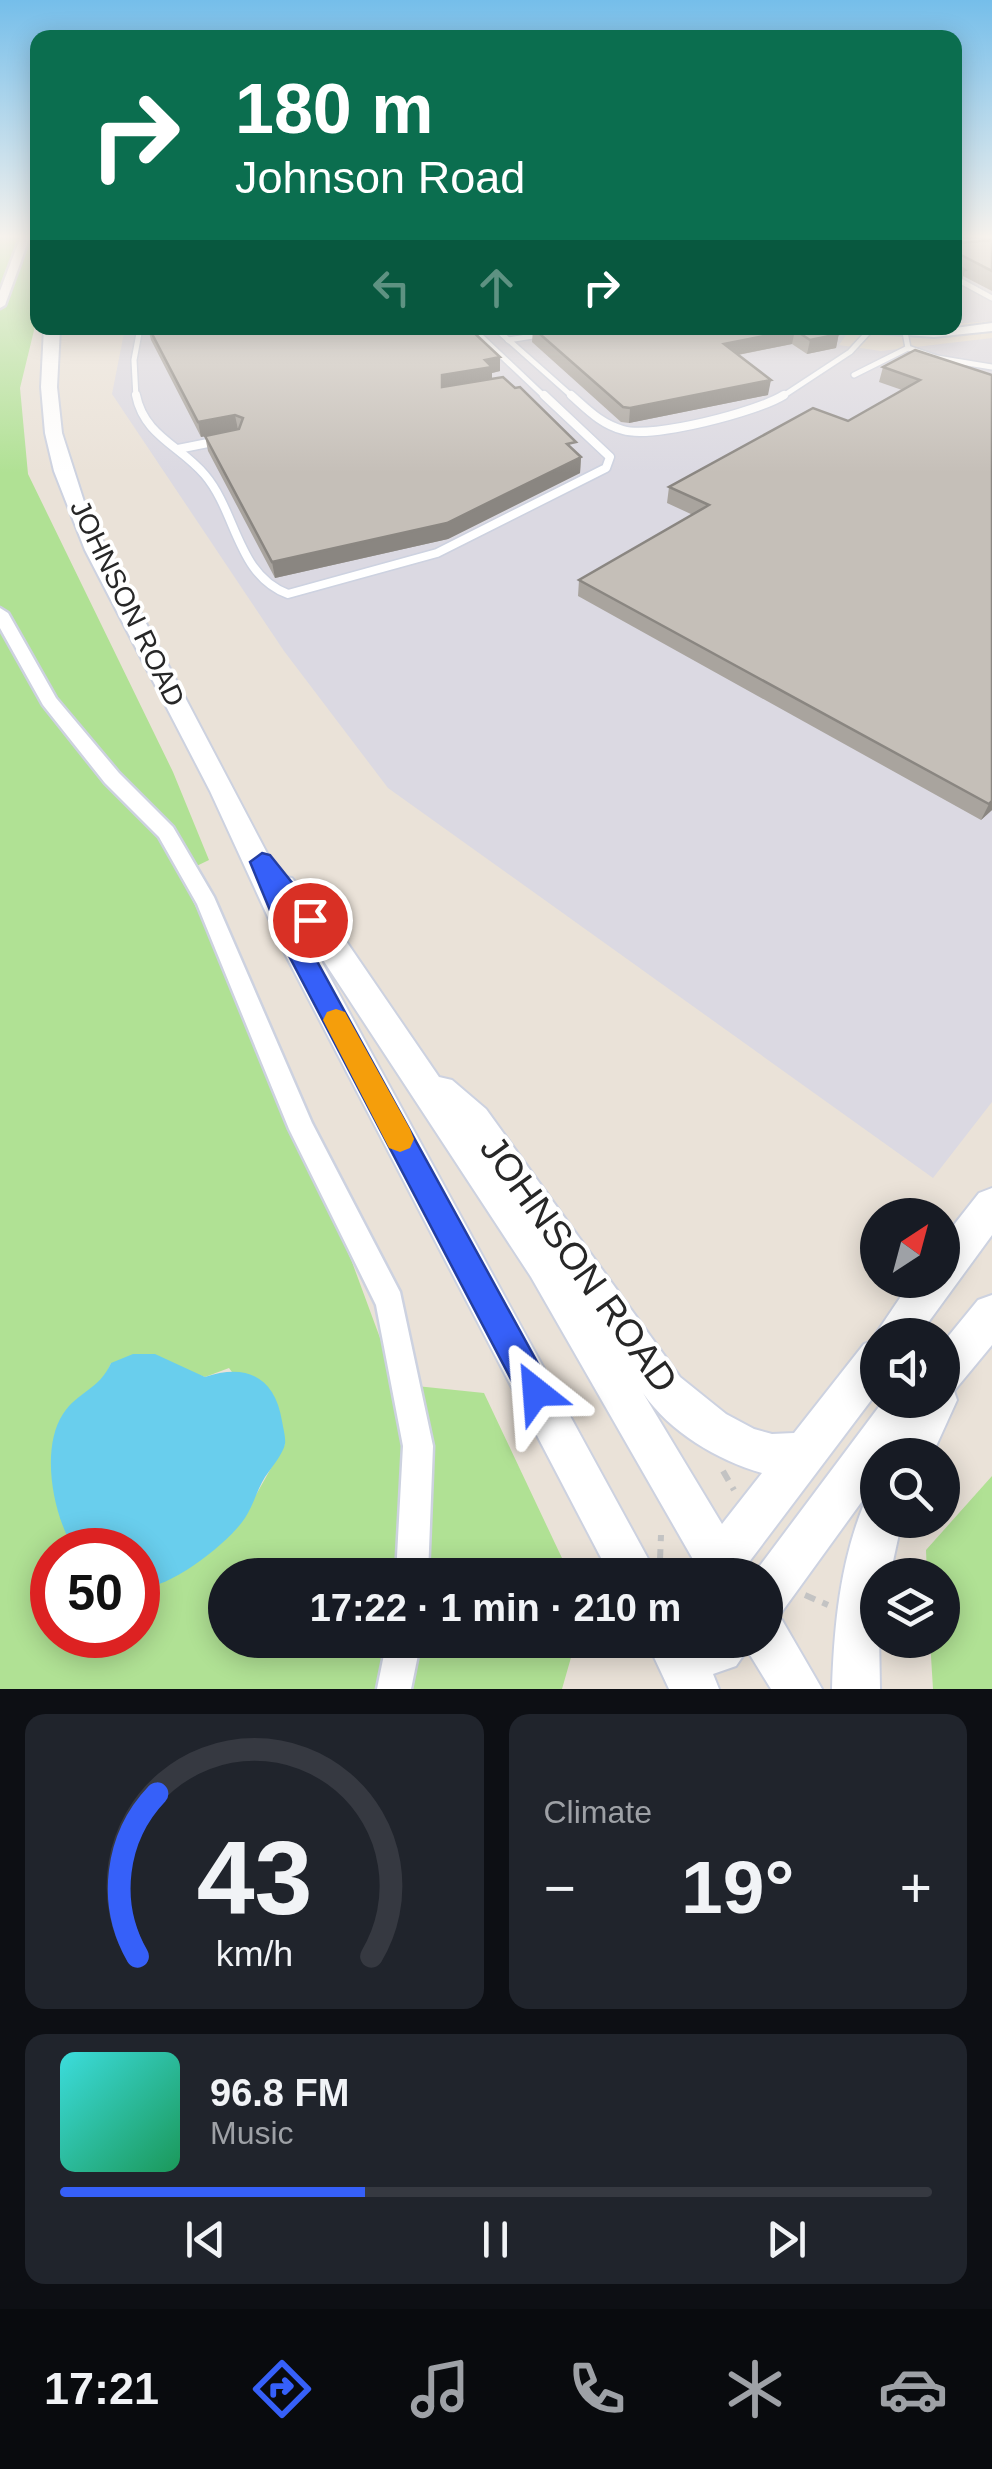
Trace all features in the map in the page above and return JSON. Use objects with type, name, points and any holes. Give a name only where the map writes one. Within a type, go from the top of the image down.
[{"type":"main road","points":[[962,327],[992,327]]},
{"type":"main road","name":"JOHNSON ROAD","points":[[52,335],[49,398],[53,427],[81,514],[100,557],[262,862],[300,954],[640,1558]]},
{"type":"main road","points":[[894,335],[907,340],[927,335]]},
{"type":"main road","name":"JOHNSON ROAD","points":[[262,862],[335,949],[562,1293],[712,1558]]},
{"type":"main road","name":"JOHNSON ROAD","points":[[416,1071],[474,1120],[666,1392],[711,1429],[748,1448],[772,1455],[807,1454]]},
{"type":"main road","points":[[960,1247],[992,1205]]},
{"type":"main road","points":[[960,1359],[992,1314]]},
{"type":"main road","points":[[728,1558],[860,1382]]},
{"type":"main road","points":[[783,1589],[897,1418]]},
{"type":"main road","points":[[856,1689],[857,1617],[876,1538]]},
{"type":"main road","points":[[778,1658],[798,1689]]},
{"type":"street","points":[[0,612],[49,701],[112,778],[166,832],[199,889],[302,1129],[390,1302],[418,1446],[413,1558]]},
{"type":"street","points":[[394,1689],[400,1658]]},
{"type":"lane","points":[[138,335],[134,376],[143,420],[211,482],[266,586],[288,594],[438,554],[606,468],[610,457],[480,335]]},
{"type":"lane","points":[[503,335],[603,424],[628,432],[700,424],[776,400],[850,352],[868,335]]},
{"type":"lane","points":[[508,340],[538,335]]},
{"type":"lane","points":[[854,375],[907,340],[992,369]]},
{"type":"lane","points":[[512,384],[528,380]]},
{"type":"lane","points":[[178,449],[224,440]]},
{"type":"path","points":[[712,1475],[722,1470]]},
{"type":"path","points":[[652,1558],[661,1535]]},
{"type":"path","points":[[783,1595],[831,1606]]},
{"type":"shaded area","points":[[962,315],[992,315],[992,321],[962,323]]},
{"type":"shaded area","points":[[124,335],[846,335],[839,345],[881,351],[992,338],[992,1102],[933,1178],[388,788],[284,651],[112,394]]},
{"type":"green space","points":[[0,315],[30,315],[33,335],[20,388],[28,474],[173,772],[209,860],[180,874],[352,1262],[397,1384],[484,1393],[562,1558],[208,1558],[208,1658],[571,1658],[562,1689],[0,1689]],"holes":[[[111,1363],[183,1369],[205,1377],[229,1368],[285,1444],[228,1535],[196,1563],[160,1582],[160,1658],[30,1658],[30,1528],[72,1528],[80,1397],[103,1381]]]},
{"type":"green space","points":[[992,1476],[992,1689],[933,1689],[931,1658],[960,1658],[960,1558],[926,1558],[926,1550],[937,1538],[960,1538],[960,1512]]},
{"type":"water","points":[[133,1354],[155,1354],[205,1377],[233,1372],[256,1377],[273,1393],[284,1429],[282,1452],[237,1528],[196,1564],[160,1584],[160,1528],[64,1528],[55,1502],[51,1464],[56,1429],[63,1414],[101,1379],[111,1363]]},
{"type":"building","points":[[153,335],[476,335],[500,357],[485,360],[492,367],[442,375],[442,387],[503,377],[515,388],[520,387],[576,442],[567,444],[581,457],[447,523],[272,562],[205,436],[239,429],[243,418],[235,415],[198,422]]},
{"type":"building","points":[[541,335],[770,335],[724,344],[771,380],[623,407]]},
{"type":"building","points":[[802,335],[834,335],[810,340]]},
{"type":"building","points":[[915,350],[992,375],[989,804],[579,580],[709,505],[669,487],[813,408],[848,421],[920,380],[883,367]]},
{"type":"slow traffic","points":[[336,1020],[400,1139]]},
{"type":"route","points":[[310,920],[262,862],[300,954],[536,1392]]}]
